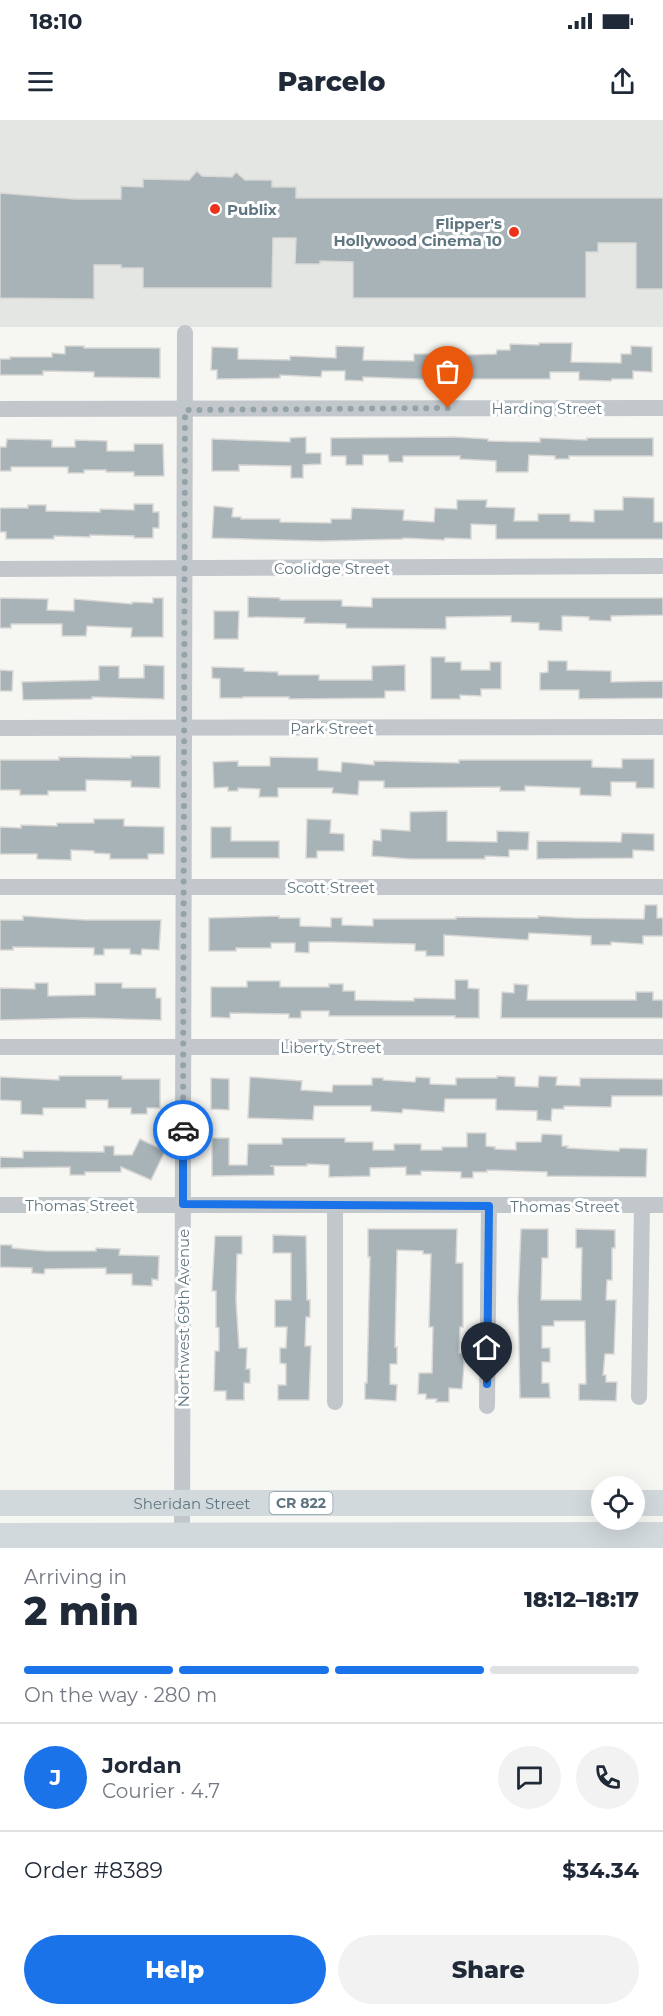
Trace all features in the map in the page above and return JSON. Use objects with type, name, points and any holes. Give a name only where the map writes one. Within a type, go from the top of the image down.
[{"type":"main road","name":"Sheridan Street","points":[[0,1503],[591,1503]]},
{"type":"main road","points":[[645,1503],[663,1503]]},
{"type":"main road","name":"CR 822","points":[[0,1536],[182,1541],[663,1535]]},
{"type":"street","name":"Northwest 69th Avenue","points":[[182,1541],[185,333]]},
{"type":"street","name":"Harding Street","points":[[0,409],[663,408]]},
{"type":"street","name":"Coolidge Street","points":[[0,569],[663,566]]},
{"type":"street","name":"Park Street","points":[[0,728],[663,727]]},
{"type":"street","name":"Scott Street","points":[[0,887],[663,887]]},
{"type":"street","name":"Liberty Street","points":[[0,1047],[663,1047]]},
{"type":"street","name":"Thomas Street","points":[[0,1205],[663,1205]]},
{"type":"street","points":[[335,1206],[335,1402]]},
{"type":"street","points":[[487,1406],[489,1206]]},
{"type":"street","points":[[639,1397],[642,1206]]},
{"type":"shaded area","points":[[0,120],[663,120],[663,327],[0,327]]},
{"type":"building","points":[[197,171],[202,176],[232,177],[236,172],[245,180],[272,180],[272,187],[296,187],[296,198],[663,198],[663,289],[636,289],[636,243],[598,243],[598,252],[586,252],[586,298],[353,298],[353,262],[320,261],[320,264],[295,264],[296,238],[273,238],[272,288],[143,288],[143,268],[94,265],[94,299],[0,298],[0,193],[75,199],[121,199],[121,186],[143,187],[143,179],[189,180]]},
{"type":"building","points":[[539,343],[572,343],[571,362],[621,363],[621,354],[631,354],[631,346],[652,347],[652,372],[633,371],[633,379],[612,379],[611,381],[579,380],[579,372],[550,372],[550,379],[471,379],[471,374],[446,374],[446,380],[363,377],[363,381],[345,380],[345,371],[322,371],[321,377],[280,375],[280,378],[217,379],[217,370],[211,370],[212,347],[238,348],[238,359],[290,360],[290,356],[336,358],[336,346],[364,347],[363,360],[414,361],[414,354],[438,354],[438,356],[496,354],[497,350],[510,350],[510,344],[539,345]]},
{"type":"building","points":[[65,346],[160,348],[160,378],[94,377],[94,372],[43,371],[43,375],[0,375],[0,359],[52,357],[52,353],[65,354]]},
{"type":"building","points":[[306,437],[306,453],[321,453],[321,464],[303,465],[303,478],[291,478],[291,466],[239,465],[239,471],[212,471],[212,439],[290,442],[290,438]]},
{"type":"building","points":[[331,438],[488,439],[488,441],[540,442],[540,438],[587,440],[587,438],[653,438],[653,456],[569,456],[569,459],[555,459],[555,456],[529,455],[528,472],[496,472],[496,461],[460,459],[460,456],[403,456],[403,462],[389,462],[388,455],[363,455],[363,465],[346,465],[346,456],[331,456]]},
{"type":"building","points":[[7,439],[52,440],[52,447],[75,447],[75,440],[107,441],[107,451],[134,451],[134,444],[163,444],[164,476],[134,476],[134,472],[106,472],[106,470],[68,473],[68,467],[11,467],[11,471],[0,471],[0,447],[6,447]]},
{"type":"building","points":[[623,497],[654,498],[654,522],[663,522],[663,539],[496,539],[496,525],[471,524],[471,539],[403,538],[321,541],[212,538],[214,506],[233,508],[232,517],[280,519],[280,522],[331,523],[331,519],[351,519],[352,508],[404,510],[403,520],[434,522],[435,508],[457,509],[457,500],[487,500],[486,507],[515,508],[514,521],[538,521],[538,514],[570,514],[570,521],[594,522],[594,510],[623,510]]},
{"type":"building","points":[[134,504],[153,504],[153,512],[159,512],[159,528],[153,528],[153,538],[90,535],[90,537],[54,536],[54,539],[6,539],[6,532],[0,532],[0,508],[28,508],[28,505],[46,505],[46,511],[100,512],[100,509],[134,510]]},
{"type":"building","points":[[248,597],[280,598],[280,600],[342,600],[342,606],[372,607],[372,598],[663,598],[663,615],[611,616],[611,621],[562,616],[562,631],[539,630],[539,623],[511,622],[511,616],[446,617],[446,629],[346,628],[346,624],[304,623],[305,618],[248,617]]},
{"type":"building","points":[[0,598],[48,599],[47,610],[74,611],[74,599],[132,604],[132,602],[153,603],[153,598],[163,598],[163,637],[131,637],[132,628],[87,626],[86,636],[62,636],[62,624],[11,624],[11,628],[0,628]]},
{"type":"building","points":[[214,611],[239,611],[238,639],[214,639]]},
{"type":"building","points":[[431,657],[445,657],[445,662],[461,662],[461,670],[490,670],[490,662],[501,662],[501,689],[481,689],[481,696],[460,695],[460,699],[431,699]]},
{"type":"building","points":[[548,661],[567,661],[567,670],[611,671],[611,682],[663,681],[663,698],[579,699],[579,690],[540,690],[540,673],[548,672]]},
{"type":"building","points":[[144,665],[164,666],[164,699],[92,697],[92,699],[23,700],[22,682],[99,680],[99,666],[119,666],[119,678],[144,678]]},
{"type":"building","points":[[405,665],[405,691],[385,691],[385,698],[220,698],[220,679],[212,678],[212,667],[278,672],[278,675],[319,675],[319,680],[372,680],[372,666]]},
{"type":"building","points":[[0,670],[13,671],[12,691],[0,691]]},
{"type":"building","points":[[131,756],[160,756],[160,788],[131,787],[131,781],[86,780],[86,791],[48,791],[48,795],[20,795],[20,790],[0,790],[0,760],[59,760],[59,757],[131,758]]},
{"type":"building","points":[[270,757],[318,758],[318,770],[341,772],[342,762],[374,765],[374,761],[459,763],[459,760],[592,760],[592,767],[622,768],[622,759],[654,759],[654,788],[636,788],[636,782],[611,782],[611,796],[580,795],[580,788],[525,786],[525,791],[500,791],[500,787],[384,788],[384,781],[359,781],[358,795],[332,793],[333,788],[278,788],[278,797],[259,797],[260,789],[238,788],[238,791],[228,791],[228,787],[214,788],[213,762],[238,761],[238,766],[270,766]]},
{"type":"building","points":[[447,811],[447,841],[497,842],[497,831],[529,832],[528,850],[509,850],[509,857],[485,856],[485,859],[411,859],[372,856],[373,840],[381,841],[381,829],[410,831],[410,812]]},
{"type":"building","points":[[94,819],[124,819],[124,826],[164,827],[164,854],[148,854],[148,859],[110,859],[110,854],[71,850],[71,860],[37,859],[37,854],[0,854],[0,827],[21,828],[21,825],[57,826],[57,823],[94,823]]},
{"type":"building","points":[[307,819],[331,820],[330,833],[344,834],[344,851],[317,851],[317,858],[306,858]]},
{"type":"building","points":[[211,827],[231,827],[231,841],[279,841],[279,858],[211,858]]},
{"type":"building","points":[[622,833],[654,834],[654,851],[633,850],[633,858],[537,859],[537,841],[621,842]]},
{"type":"building","points":[[645,905],[657,905],[657,918],[663,918],[663,936],[643,936],[643,944],[611,942],[611,945],[591,945],[591,936],[529,933],[528,940],[444,935],[444,956],[426,956],[426,951],[415,951],[415,944],[331,942],[309,942],[309,953],[295,952],[295,943],[271,943],[271,948],[209,951],[209,918],[279,916],[279,918],[300,918],[300,926],[331,927],[331,918],[342,918],[342,925],[373,926],[373,919],[538,918],[538,916],[644,919]]},
{"type":"building","points":[[23,916],[85,920],[161,920],[159,950],[142,949],[141,955],[130,954],[130,949],[104,949],[104,955],[94,955],[94,948],[13,947],[13,950],[0,950],[0,920],[23,920]]},
{"type":"building","points":[[455,980],[468,980],[468,988],[479,989],[479,1018],[329,1016],[329,1011],[301,1011],[301,1018],[289,1018],[289,1014],[230,1013],[230,1018],[211,1017],[211,987],[247,987],[247,981],[280,981],[280,987],[329,987],[329,984],[343,984],[343,991],[355,991],[355,1000],[414,1001],[414,998],[455,999]]},
{"type":"building","points":[[35,983],[48,983],[48,996],[95,995],[95,983],[122,983],[122,988],[156,988],[156,998],[161,998],[161,1020],[85,1018],[0,1020],[0,988],[35,989]]},
{"type":"building","points":[[514,984],[528,985],[527,1000],[636,1000],[636,992],[653,992],[653,1000],[663,1000],[663,1018],[501,1018],[502,992],[514,993]]},
{"type":"building","points":[[59,1076],[122,1076],[122,1079],[160,1079],[160,1108],[147,1108],[147,1114],[131,1114],[131,1108],[108,1108],[108,1100],[86,1100],[86,1108],[43,1108],[43,1115],[21,1114],[21,1101],[0,1100],[0,1077],[59,1080]]},
{"type":"building","points":[[497,1076],[515,1077],[515,1086],[538,1087],[539,1076],[557,1077],[556,1085],[580,1086],[580,1078],[663,1079],[663,1096],[612,1096],[611,1107],[564,1106],[564,1109],[552,1109],[551,1121],[537,1120],[537,1111],[496,1110],[496,1099],[445,1099],[444,1112],[403,1109],[402,1113],[371,1111],[371,1106],[314,1106],[313,1120],[248,1118],[250,1077],[302,1081],[301,1090],[332,1092],[333,1085],[372,1085],[372,1078],[415,1082],[416,1077],[430,1078],[430,1084],[456,1085],[456,1078],[497,1078]]},
{"type":"building","points":[[211,1078],[229,1079],[229,1110],[211,1109]]},
{"type":"building","points":[[467,1133],[486,1133],[486,1146],[516,1150],[516,1142],[541,1142],[542,1134],[562,1135],[562,1146],[568,1146],[567,1148],[619,1151],[620,1148],[647,1149],[646,1177],[547,1176],[547,1172],[487,1170],[487,1172],[473,1172],[473,1178],[461,1178],[461,1172],[421,1171],[421,1175],[406,1175],[406,1167],[370,1168],[370,1176],[329,1177],[329,1165],[274,1166],[274,1175],[212,1176],[212,1138],[229,1138],[229,1165],[247,1165],[248,1144],[282,1144],[282,1138],[345,1138],[345,1142],[373,1142],[373,1150],[394,1150],[394,1144],[421,1144],[421,1150],[442,1150],[442,1147],[467,1147]]},
{"type":"building","points":[[140,1139],[165,1151],[151,1180],[121,1167],[121,1172],[85,1172],[85,1175],[70,1175],[70,1167],[0,1168],[0,1157],[23,1158],[23,1151],[104,1152],[104,1146],[114,1146],[114,1155],[132,1155]]},
{"type":"building","points":[[368,1229],[457,1229],[456,1263],[463,1263],[463,1327],[460,1327],[459,1353],[464,1353],[464,1365],[462,1389],[449,1388],[449,1402],[436,1402],[437,1399],[426,1399],[426,1394],[418,1394],[419,1373],[432,1373],[433,1327],[429,1327],[431,1254],[423,1254],[423,1251],[397,1250],[395,1347],[397,1347],[397,1364],[390,1364],[390,1384],[397,1385],[396,1401],[365,1399],[370,1257],[368,1257]]},
{"type":"building","points":[[521,1229],[548,1229],[548,1258],[542,1258],[541,1300],[581,1300],[582,1248],[576,1248],[576,1229],[615,1230],[615,1248],[612,1248],[612,1280],[607,1280],[606,1300],[616,1300],[614,1354],[605,1354],[603,1375],[606,1375],[606,1382],[617,1382],[616,1401],[579,1400],[579,1384],[586,1384],[585,1321],[554,1321],[554,1326],[542,1326],[542,1348],[550,1348],[550,1362],[542,1362],[542,1383],[549,1383],[550,1398],[520,1398],[518,1300]]},
{"type":"building","points":[[273,1235],[306,1236],[307,1300],[310,1300],[310,1317],[306,1317],[305,1346],[311,1346],[309,1400],[278,1400],[278,1385],[286,1385],[286,1364],[280,1363],[280,1348],[286,1348],[287,1327],[275,1327],[275,1300],[291,1300],[291,1253],[273,1253]]},
{"type":"building","points":[[215,1236],[242,1236],[242,1254],[237,1254],[236,1300],[239,1348],[247,1348],[246,1369],[250,1369],[250,1383],[244,1383],[244,1400],[226,1400],[226,1391],[214,1391],[215,1351],[219,1351],[216,1291],[212,1291]]},
{"type":"building","points":[[0,1245],[45,1251],[120,1249],[119,1255],[159,1256],[158,1280],[152,1279],[152,1286],[132,1285],[132,1274],[106,1274],[106,1268],[45,1269],[44,1274],[32,1273],[32,1268],[0,1267]]},
{"type":"way so far","points":[[183,1130],[185,410],[448,408]]},
{"type":"place","name":"Publix","points":[[215,209]]},
{"type":"place","name":"Flipper's Hollywood Cinema 10","points":[[514,232]]},
{"type":"route","points":[[183,1130],[183,1204],[489,1206],[487,1384]]}]
